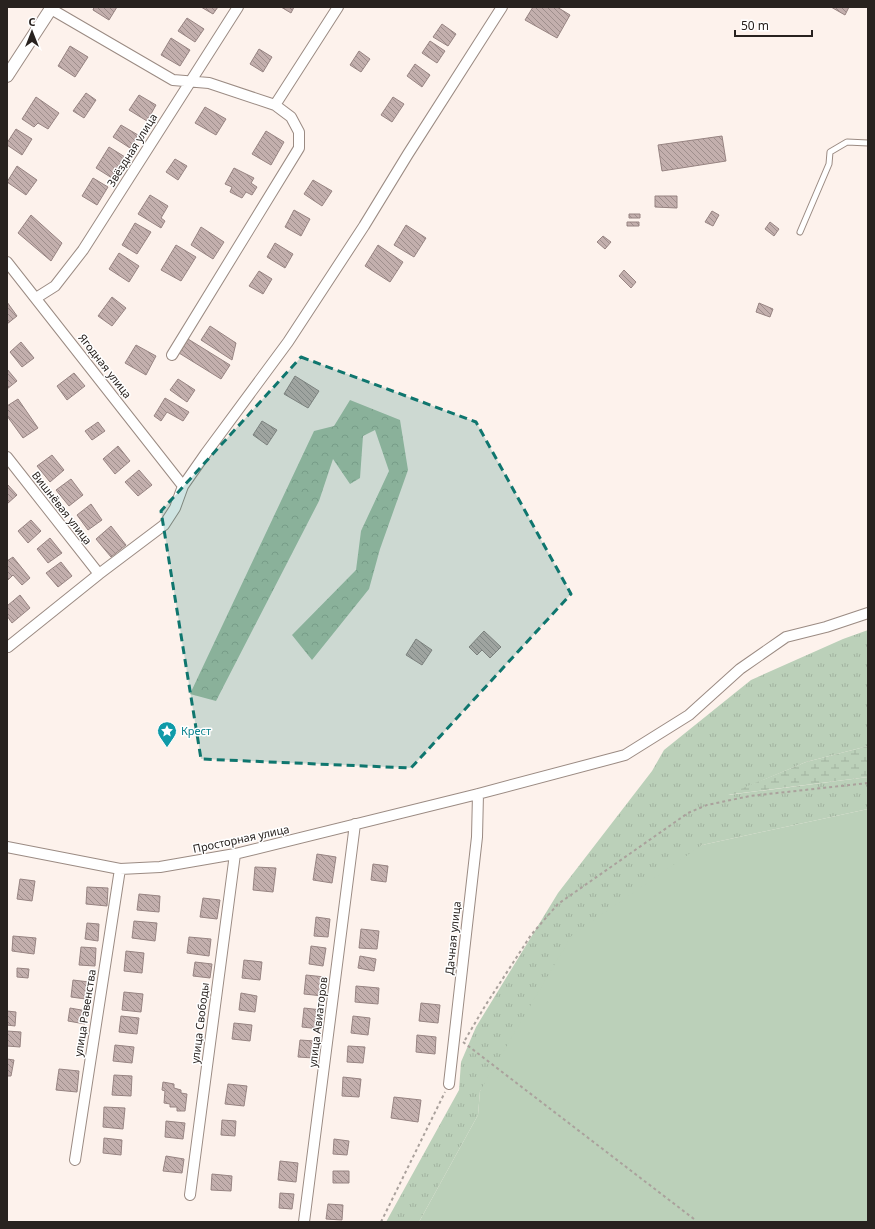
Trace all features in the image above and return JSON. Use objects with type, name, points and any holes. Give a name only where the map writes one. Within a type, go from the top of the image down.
[{"type":"street","name":"Звёздная улица","points":[[36,298],[54,286],[83,250],[238,7]]},
{"type":"street","points":[[275,104],[338,7]]},
{"type":"street","points":[[7,646],[164,525],[175,508],[183,486],[288,342],[364,226],[412,147],[502,7]]},
{"type":"street","points":[[7,76],[52,8],[173,80],[209,83],[275,104],[292,117],[299,132],[299,148],[172,355]]},
{"type":"street","name":"Ягодная улица","points":[[7,262],[183,486]]},
{"type":"street","name":"Вишнёвая улица","points":[[7,457],[99,574]]},
{"type":"street","name":"Просторная улица","points":[[7,847],[120,869],[160,867],[235,854],[478,794],[625,755],[689,715],[740,669],[786,637],[826,627],[868,613]]},
{"type":"street","name":"Дачная улица","points":[[449,1084],[458,1042],[477,837],[478,794]]},
{"type":"street","name":"улица Авиаторов","points":[[304,1222],[355,824]]},
{"type":"street","name":"улица Свободы","points":[[190,1195],[235,854]]},
{"type":"street","name":"улица Равенства","points":[[75,1160],[120,869]]},
{"type":"lane","points":[[800,232],[829,164],[830,152],[847,142],[868,143]]},
{"type":"path","points":[[694,1218],[458,1042],[485,1006],[531,935],[558,904],[688,813],[706,805],[750,796],[868,783]]},
{"type":"path","points":[[381,1222],[449,1084]]},
{"type":"highlighted area","points":[[301,357],[476,422],[571,594],[411,768],[201,759],[161,511]]},
{"type":"green space","points":[[350,400],[400,420],[408,470],[380,549],[369,589],[312,660],[292,635],[356,570],[361,531],[389,471],[375,430],[363,436],[360,478],[350,484],[333,459],[319,501],[216,701],[190,694],[314,431],[334,426]]},
{"type":"green space","points":[[868,630],[868,746],[806,762],[728,795],[868,777],[868,809],[702,845],[480,1091],[478,1115],[419,1222],[386,1222],[459,1090],[461,1062],[476,1027],[558,893],[652,771],[664,750],[751,680],[843,639]]},
{"type":"green space","points":[[868,746],[868,777],[726,795],[806,762]]},
{"type":"green space","points":[[868,809],[868,1222],[419,1222],[478,1115],[480,1091],[572,935],[702,845]]},
{"type":"building","points":[[94,7],[117,7],[109,20],[93,10]]},
{"type":"building","points":[[201,7],[218,7],[213,14]]},
{"type":"building","points":[[281,7],[294,7],[291,13]]},
{"type":"building","points":[[533,7],[557,7],[570,15],[557,38],[525,20]]},
{"type":"building","points":[[831,7],[849,7],[845,15]]},
{"type":"building","points":[[187,18],[204,29],[195,42],[178,31]]},
{"type":"building","points":[[442,24],[456,34],[448,46],[433,37]]},
{"type":"building","points":[[171,38],[190,50],[180,66],[161,55]]},
{"type":"building","points":[[430,41],[445,51],[437,63],[422,53]]},
{"type":"building","points":[[70,46],[88,57],[75,77],[58,66]]},
{"type":"building","points":[[259,49],[272,57],[263,72],[250,64]]},
{"type":"building","points":[[359,51],[370,59],[361,72],[350,65]]},
{"type":"building","points":[[415,64],[430,75],[422,87],[407,76]]},
{"type":"building","points":[[86,93],[96,100],[84,118],[73,111]]},
{"type":"building","points":[[139,95],[156,105],[147,121],[129,110]]},
{"type":"building","points":[[36,97],[59,113],[48,129],[38,123],[34,127],[22,119]]},
{"type":"building","points":[[393,97],[404,104],[392,122],[381,115]]},
{"type":"building","points":[[205,107],[226,119],[216,135],[195,123]]},
{"type":"building","points":[[121,125],[138,135],[130,148],[113,137]]},
{"type":"building","points":[[16,129],[32,139],[22,155],[7,145]]},
{"type":"building","points":[[266,131],[284,142],[271,165],[252,154]]},
{"type":"building","points":[[722,136],[726,161],[662,171],[658,145]]},
{"type":"building","points":[[109,147],[125,157],[112,178],[96,168]]},
{"type":"building","points":[[175,159],[187,166],[178,180],[166,172]]},
{"type":"building","points":[[17,166],[37,180],[26,195],[7,182]]},
{"type":"building","points":[[234,168],[254,178],[251,183],[257,187],[252,195],[246,192],[242,198],[230,192],[232,187],[225,184]]},
{"type":"building","points":[[93,178],[108,187],[97,205],[82,196]]},
{"type":"building","points":[[313,180],[332,191],[322,206],[304,194]]},
{"type":"building","points":[[150,195],[168,206],[161,218],[165,221],[161,228],[138,214]]},
{"type":"building","points":[[655,196],[677,196],[677,208],[655,207]]},
{"type":"building","points":[[294,210],[310,219],[301,236],[285,227]]},
{"type":"building","points":[[712,211],[719,215],[713,226],[705,222]]},
{"type":"building","points":[[629,214],[640,214],[640,218],[629,218]]},
{"type":"building","points":[[31,215],[62,243],[51,261],[18,233]]},
{"type":"building","points":[[627,222],[639,222],[639,226],[627,226]]},
{"type":"building","points":[[770,222],[779,229],[774,236],[765,229]]},
{"type":"building","points":[[135,223],[151,232],[137,254],[122,245]]},
{"type":"building","points":[[406,225],[426,238],[414,257],[394,245]]},
{"type":"building","points":[[201,227],[224,242],[213,259],[191,245]]},
{"type":"building","points":[[603,236],[611,242],[605,249],[597,242]]},
{"type":"building","points":[[275,243],[293,254],[285,268],[267,257]]},
{"type":"building","points":[[176,245],[196,257],[181,281],[161,270]]},
{"type":"building","points":[[378,245],[403,262],[390,282],[365,266]]},
{"type":"building","points":[[119,253],[139,266],[129,282],[109,269]]},
{"type":"building","points":[[624,270],[636,282],[631,288],[619,276]]},
{"type":"building","points":[[259,271],[272,279],[263,294],[249,286]]},
{"type":"building","points":[[112,297],[126,308],[112,326],[98,316]]},
{"type":"building","points":[[7,302],[17,316],[7,324]]},
{"type":"building","points":[[759,303],[773,309],[770,317],[756,312]]},
{"type":"building","points":[[210,326],[236,343],[232,360],[201,340]]},
{"type":"building","points":[[188,339],[230,365],[221,379],[179,353]]},
{"type":"building","points":[[21,342],[34,358],[22,367],[10,352]]},
{"type":"building","points":[[136,345],[156,356],[146,375],[125,363]]},
{"type":"building","points":[[7,369],[17,381],[7,389]]},
{"type":"building","points":[[74,373],[85,386],[67,400],[57,386]]},
{"type":"building","points":[[295,376],[319,391],[308,408],[284,394]]},
{"type":"building","points":[[178,379],[195,390],[187,402],[170,390]]},
{"type":"building","points":[[165,398],[189,412],[183,421],[167,412],[161,421],[154,416]]},
{"type":"building","points":[[18,399],[38,428],[23,438],[7,416],[7,406]]},
{"type":"building","points":[[262,421],[277,430],[267,445],[253,435]]},
{"type":"building","points":[[98,422],[105,431],[92,440],[85,431]]},
{"type":"building","points":[[118,446],[130,461],[115,474],[103,459]]},
{"type":"building","points":[[52,455],[64,470],[50,482],[37,466]]},
{"type":"building","points":[[139,470],[152,485],[138,496],[125,482]]},
{"type":"building","points":[[71,479],[83,495],[69,506],[56,490]]},
{"type":"building","points":[[8,485],[17,495],[7,504],[7,486]]},
{"type":"building","points":[[91,504],[102,520],[88,530],[77,515]]},
{"type":"building","points":[[31,520],[41,531],[28,543],[18,531]]},
{"type":"building","points":[[111,526],[126,545],[111,557],[96,539]]},
{"type":"building","points":[[50,538],[62,553],[48,563],[37,549]]},
{"type":"building","points":[[13,557],[30,578],[22,585],[13,575],[7,581],[7,561]]},
{"type":"building","points":[[61,562],[72,576],[58,587],[46,573]]},
{"type":"building","points":[[20,595],[30,608],[12,623],[7,616],[7,606]]},
{"type":"building","points":[[484,631],[501,647],[490,658],[482,650],[477,655],[469,647]]},
{"type":"building","points":[[416,639],[432,650],[422,665],[406,655]]},
{"type":"building","points":[[317,854],[336,857],[332,883],[313,880]]},
{"type":"building","points":[[373,864],[388,866],[386,882],[371,880]]},
{"type":"building","points":[[255,867],[276,868],[273,892],[253,890]]},
{"type":"building","points":[[20,879],[35,881],[32,901],[17,899]]},
{"type":"building","points":[[87,887],[108,888],[107,906],[86,904]]},
{"type":"building","points":[[139,894],[160,896],[159,912],[137,910]]},
{"type":"building","points":[[203,898],[220,900],[217,919],[200,917]]},
{"type":"building","points":[[316,917],[330,919],[328,937],[314,936]]},
{"type":"building","points":[[134,921],[157,923],[155,941],[132,938]]},
{"type":"building","points":[[87,923],[99,924],[98,941],[85,939]]},
{"type":"building","points":[[361,929],[379,931],[377,949],[359,948]]},
{"type":"building","points":[[13,936],[36,938],[34,954],[12,951]]},
{"type":"building","points":[[189,937],[211,939],[209,956],[187,953]]},
{"type":"building","points":[[311,946],[326,948],[323,966],[309,964]]},
{"type":"building","points":[[81,947],[96,948],[95,966],[79,965]]},
{"type":"building","points":[[126,951],[144,953],[142,973],[124,971]]},
{"type":"building","points":[[360,956],[376,959],[374,971],[358,968]]},
{"type":"building","points":[[244,960],[262,962],[260,980],[242,978]]},
{"type":"building","points":[[195,962],[212,964],[210,978],[193,976]]},
{"type":"building","points":[[17,968],[29,969],[28,978],[17,977]]},
{"type":"building","points":[[306,975],[325,977],[323,996],[304,994]]},
{"type":"building","points":[[73,980],[89,982],[86,999],[71,997]]},
{"type":"building","points":[[356,986],[379,988],[378,1004],[355,1002]]},
{"type":"building","points":[[124,992],[143,994],[141,1012],[122,1010]]},
{"type":"building","points":[[241,993],[257,996],[255,1012],[239,1010]]},
{"type":"building","points":[[421,1003],[440,1005],[438,1023],[419,1021]]},
{"type":"building","points":[[70,1008],[87,1011],[85,1024],[68,1021]]},
{"type":"building","points":[[304,1008],[322,1010],[320,1029],[302,1027]]},
{"type":"building","points":[[7,1011],[16,1012],[15,1026],[7,1025]]},
{"type":"building","points":[[121,1016],[139,1018],[137,1034],[119,1032]]},
{"type":"building","points":[[353,1016],[370,1018],[368,1035],[351,1033]]},
{"type":"building","points":[[234,1023],[252,1025],[250,1041],[232,1039]]},
{"type":"building","points":[[7,1031],[21,1032],[20,1047],[7,1046]]},
{"type":"building","points":[[417,1035],[436,1037],[435,1054],[416,1052]]},
{"type":"building","points":[[300,1040],[315,1041],[314,1058],[298,1057]]},
{"type":"building","points":[[115,1045],[134,1047],[132,1063],[113,1061]]},
{"type":"building","points":[[348,1046],[365,1047],[363,1063],[347,1062]]},
{"type":"building","points":[[7,1059],[14,1060],[11,1076],[7,1076]]},
{"type":"building","points":[[59,1069],[79,1071],[77,1092],[56,1090]]},
{"type":"building","points":[[114,1075],[132,1076],[131,1096],[112,1095]]},
{"type":"building","points":[[343,1077],[361,1079],[359,1097],[342,1096]]},
{"type":"building","points":[[163,1082],[174,1084],[174,1088],[181,1090],[181,1093],[187,1094],[185,1111],[177,1111],[177,1107],[170,1107],[170,1104],[164,1103],[165,1091],[162,1090]]},
{"type":"building","points":[[228,1084],[247,1086],[244,1106],[225,1104]]},
{"type":"building","points":[[394,1097],[421,1100],[418,1122],[391,1118]]},
{"type":"building","points":[[104,1107],[125,1108],[123,1129],[103,1127]]},
{"type":"building","points":[[222,1120],[236,1121],[235,1136],[221,1135]]},
{"type":"building","points":[[166,1121],[185,1123],[183,1139],[165,1137]]},
{"type":"building","points":[[104,1138],[122,1140],[121,1155],[103,1153]]},
{"type":"building","points":[[334,1139],[349,1141],[347,1155],[333,1154]]},
{"type":"building","points":[[166,1156],[184,1159],[182,1173],[163,1171]]},
{"type":"building","points":[[280,1161],[298,1163],[296,1182],[278,1180]]},
{"type":"building","points":[[333,1171],[349,1171],[349,1183],[333,1183]]},
{"type":"building","points":[[212,1174],[232,1176],[231,1191],[211,1190]]},
{"type":"building","points":[[280,1193],[294,1194],[292,1209],[279,1208]]},
{"type":"building","points":[[328,1204],[343,1205],[342,1220],[326,1219]]},
{"type":"place","name":"Крест","points":[[167,748]]}]
